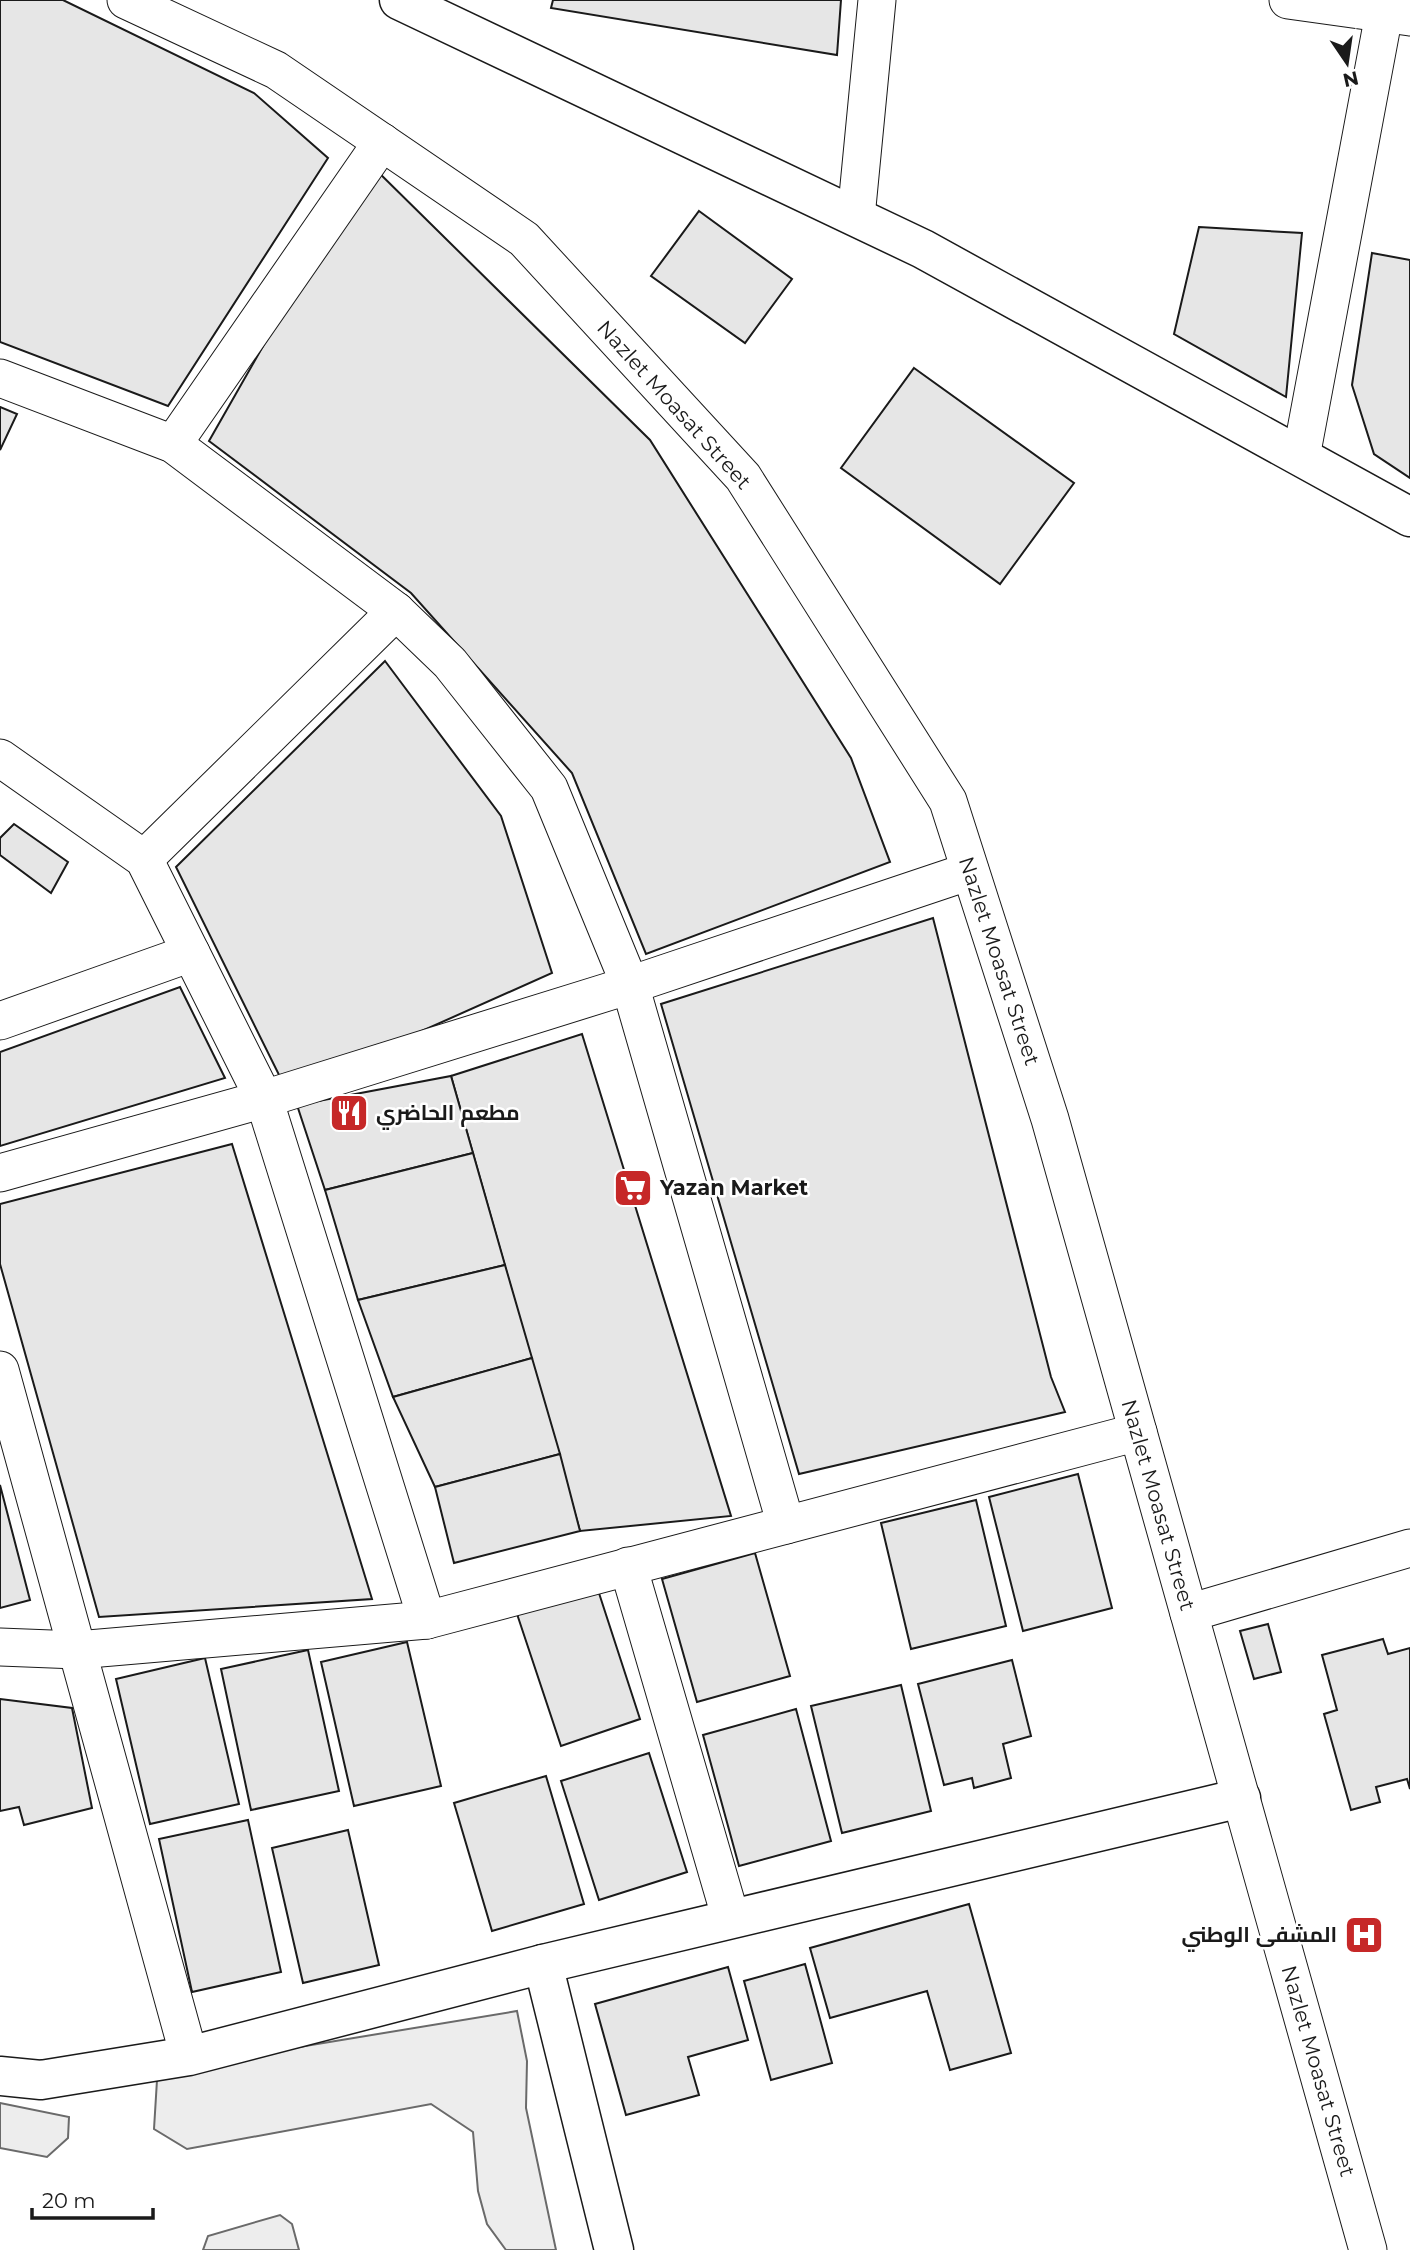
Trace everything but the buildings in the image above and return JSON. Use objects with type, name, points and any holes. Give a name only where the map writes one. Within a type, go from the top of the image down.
[{"type":"street","name":"Nazlet Moasat Street","points":[[126,0],[276,70],[523,239],[743,477],[948,801],[1050,1119],[1368,2250]]},
{"type":"street","points":[[399,0],[923,249],[1410,517]]},
{"type":"street","points":[[856,218],[877,0]]},
{"type":"street","points":[[1288,0],[1397,16],[1301,457]]},
{"type":"street","points":[[173,444],[382,142]]},
{"type":"street","points":[[0,378],[173,444],[396,611],[450,663],[549,788],[630,985],[786,1525]]},
{"type":"street","points":[[144,859],[396,611]]},
{"type":"street","points":[[0,758],[144,859],[264,1099],[426,1620]]},
{"type":"street","points":[[0,1173],[264,1099],[630,985],[970,871]]},
{"type":"street","points":[[0,1021],[191,953]]},
{"type":"street","points":[[0,1370],[189,2056]]},
{"type":"street","points":[[0,1647],[77,1650],[426,1620],[1138,1432]]},
{"type":"street","points":[[1189,1613],[1410,1548]]},
{"type":"street","points":[[628,1566],[731,1919]]},
{"type":"street","points":[[0,2076],[41,2080],[189,2056],[544,1964],[1241,1798]]},
{"type":"street","points":[[544,1964],[614,2250]]},
{"type":"shaded area","points":[[517,2011],[527,2061],[526,2108],[556,2250],[506,2250],[487,2224],[478,2191],[473,2132],[431,2104],[187,2149],[154,2129],[157,2080],[269,2052]]},
{"type":"shaded area","points":[[0,2103],[69,2117],[68,2138],[47,2157],[0,2148]]},
{"type":"shaded area","points":[[280,2215],[292,2224],[299,2250],[203,2250],[208,2236]]},
{"type":"place","name":"مطعم الحاضري","points":[[349,1113]]},
{"type":"place","name":"Yazan Market","points":[[633,1188]]},
{"type":"place","name":"المشفى الوطني","points":[[1364,1935]]}]
